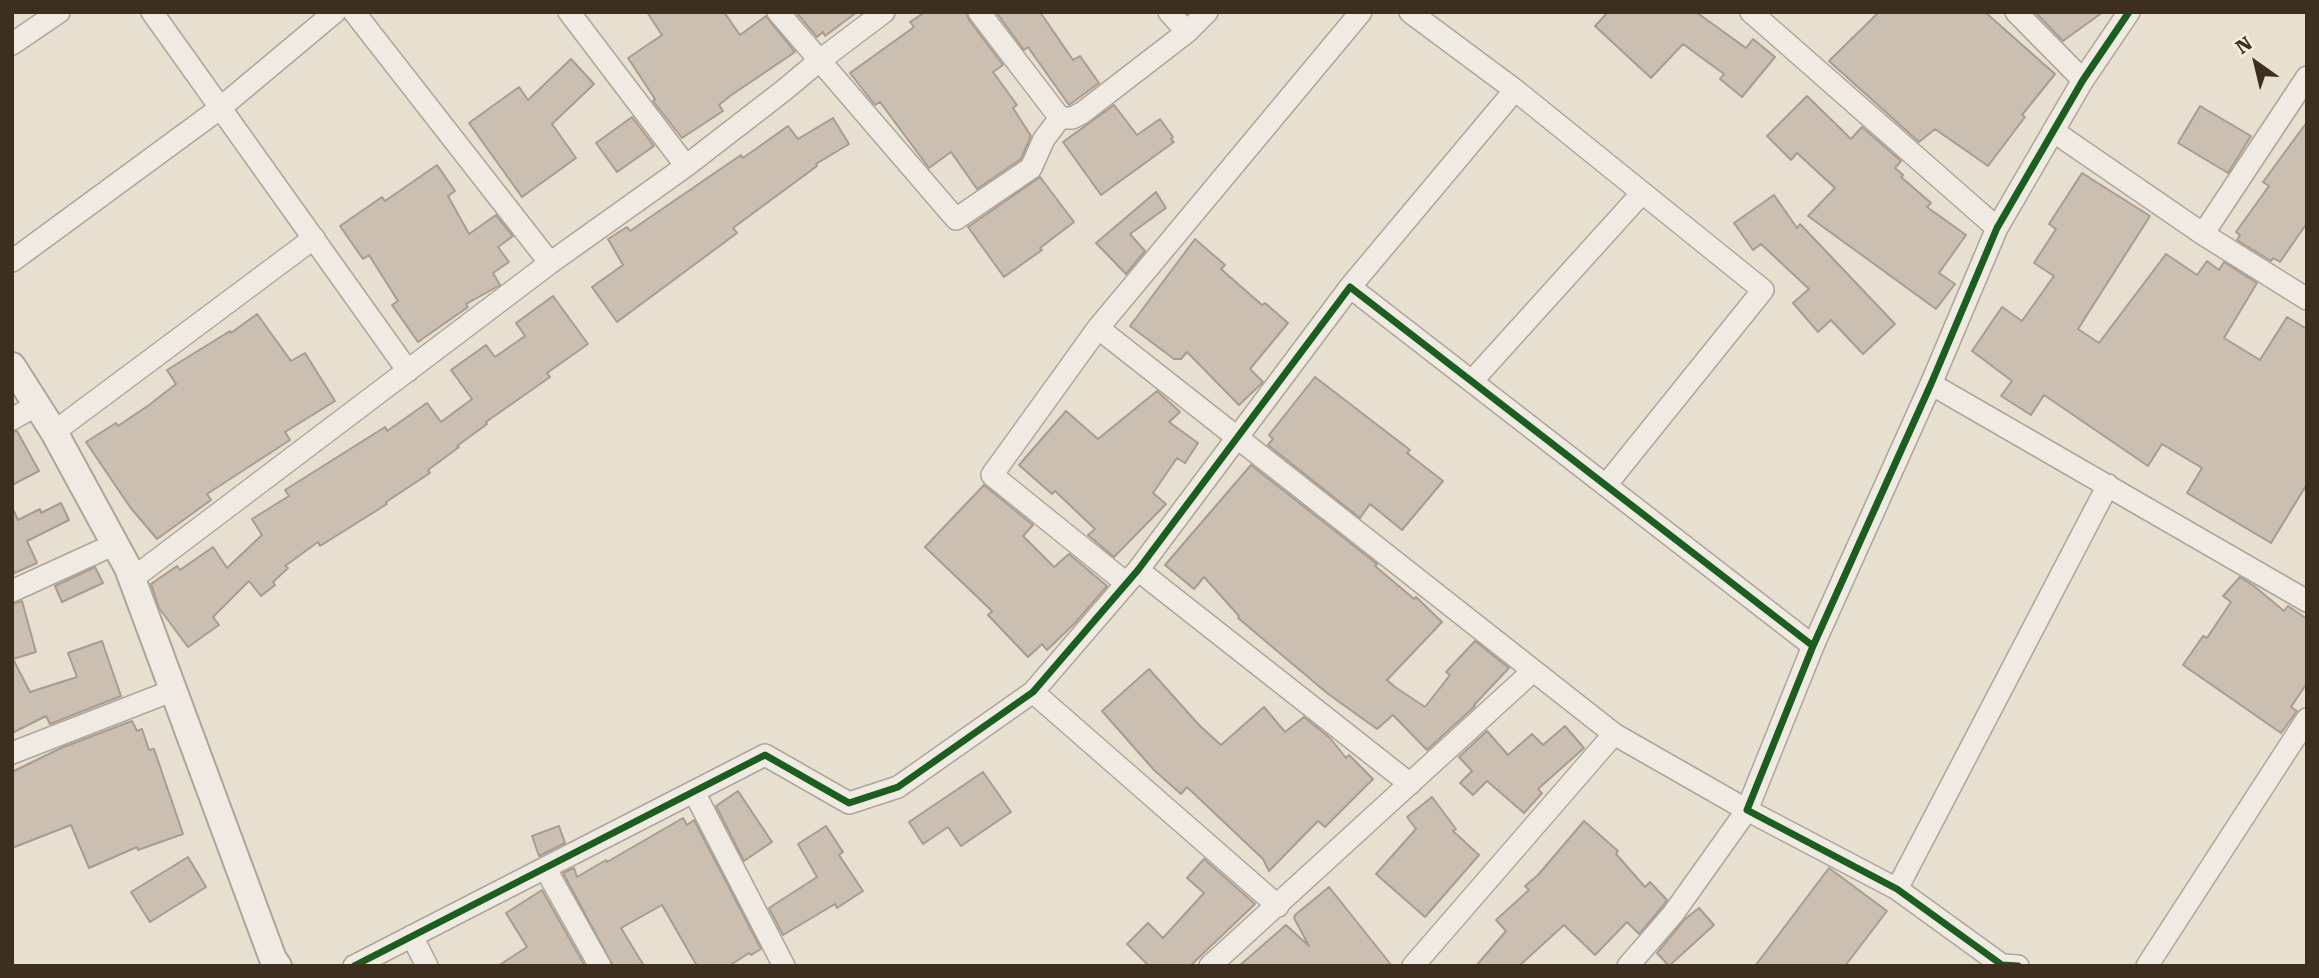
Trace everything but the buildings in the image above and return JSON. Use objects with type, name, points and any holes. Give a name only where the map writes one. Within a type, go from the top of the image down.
[{"type":"street","points":[[12,44],[59,12]]},
{"type":"street","points":[[152,12],[408,370]]},
{"type":"street","points":[[12,261],[219,108],[335,12]]},
{"type":"street","points":[[354,12],[550,264]]},
{"type":"street","points":[[569,12],[685,166]]},
{"type":"street","points":[[778,12],[956,219],[1031,168],[1044,139],[1060,118]]},
{"type":"street","points":[[132,579],[408,370],[685,166],[884,12]]},
{"type":"street","points":[[979,12],[1060,118]]},
{"type":"street","points":[[1169,12],[1187,32]]},
{"type":"street","points":[[1060,118],[1072,118],[1082,113],[1187,32],[1207,12]]},
{"type":"street","points":[[1361,12],[1098,328],[992,475],[1410,784]]},
{"type":"street","points":[[1410,12],[1515,90],[1763,290],[1606,485]]},
{"type":"street","points":[[1751,12],[1997,228]]},
{"type":"street","points":[[2016,12],[2083,80]]},
{"type":"street","points":[[1628,966],[1673,914],[1747,810],[1813,646],[1931,384],[1997,228],[2083,80],[2129,12]]},
{"type":"street","points":[[2203,233],[2307,77]]},
{"type":"street","points":[[354,966],[765,755],[849,803],[898,787],[1033,692],[1132,577],[1350,287],[1515,90]]},
{"type":"street","points":[[2053,131],[2203,233],[2307,299]]},
{"type":"street","points":[[1472,381],[1642,193]]},
{"type":"street","points":[[54,432],[314,239]]},
{"type":"street","points":[[1350,287],[1813,646]]},
{"type":"street","points":[[1098,328],[1614,734],[1747,810],[1897,889],[1982,960],[2018,966]]},
{"type":"street","points":[[12,366],[54,432],[132,579],[273,959],[278,966]]},
{"type":"street","points":[[1931,384],[2307,601]]},
{"type":"street","points":[[12,419],[37,405]]},
{"type":"street","points":[[1897,889],[2108,485]]},
{"type":"street","points":[[12,591],[115,544]]},
{"type":"street","points":[[1210,966],[1533,671]]},
{"type":"street","points":[[12,753],[174,690]]},
{"type":"street","points":[[1033,692],[1278,906]]},
{"type":"street","points":[[2147,966],[2307,719]]},
{"type":"street","points":[[1413,966],[1614,734]]},
{"type":"street","points":[[694,792],[784,966]]},
{"type":"street","points":[[545,868],[600,966]]},
{"type":"street","points":[[412,936],[427,966]]},
{"type":"cycle path","points":[[2018,966],[2002,965],[1897,889],[1747,810],[1813,646],[1931,384],[1997,228],[2083,80],[2129,12]]},
{"type":"cycle path","points":[[354,966],[765,755],[849,803],[898,787],[1033,692],[1138,570],[1350,287],[1813,646]]}]
